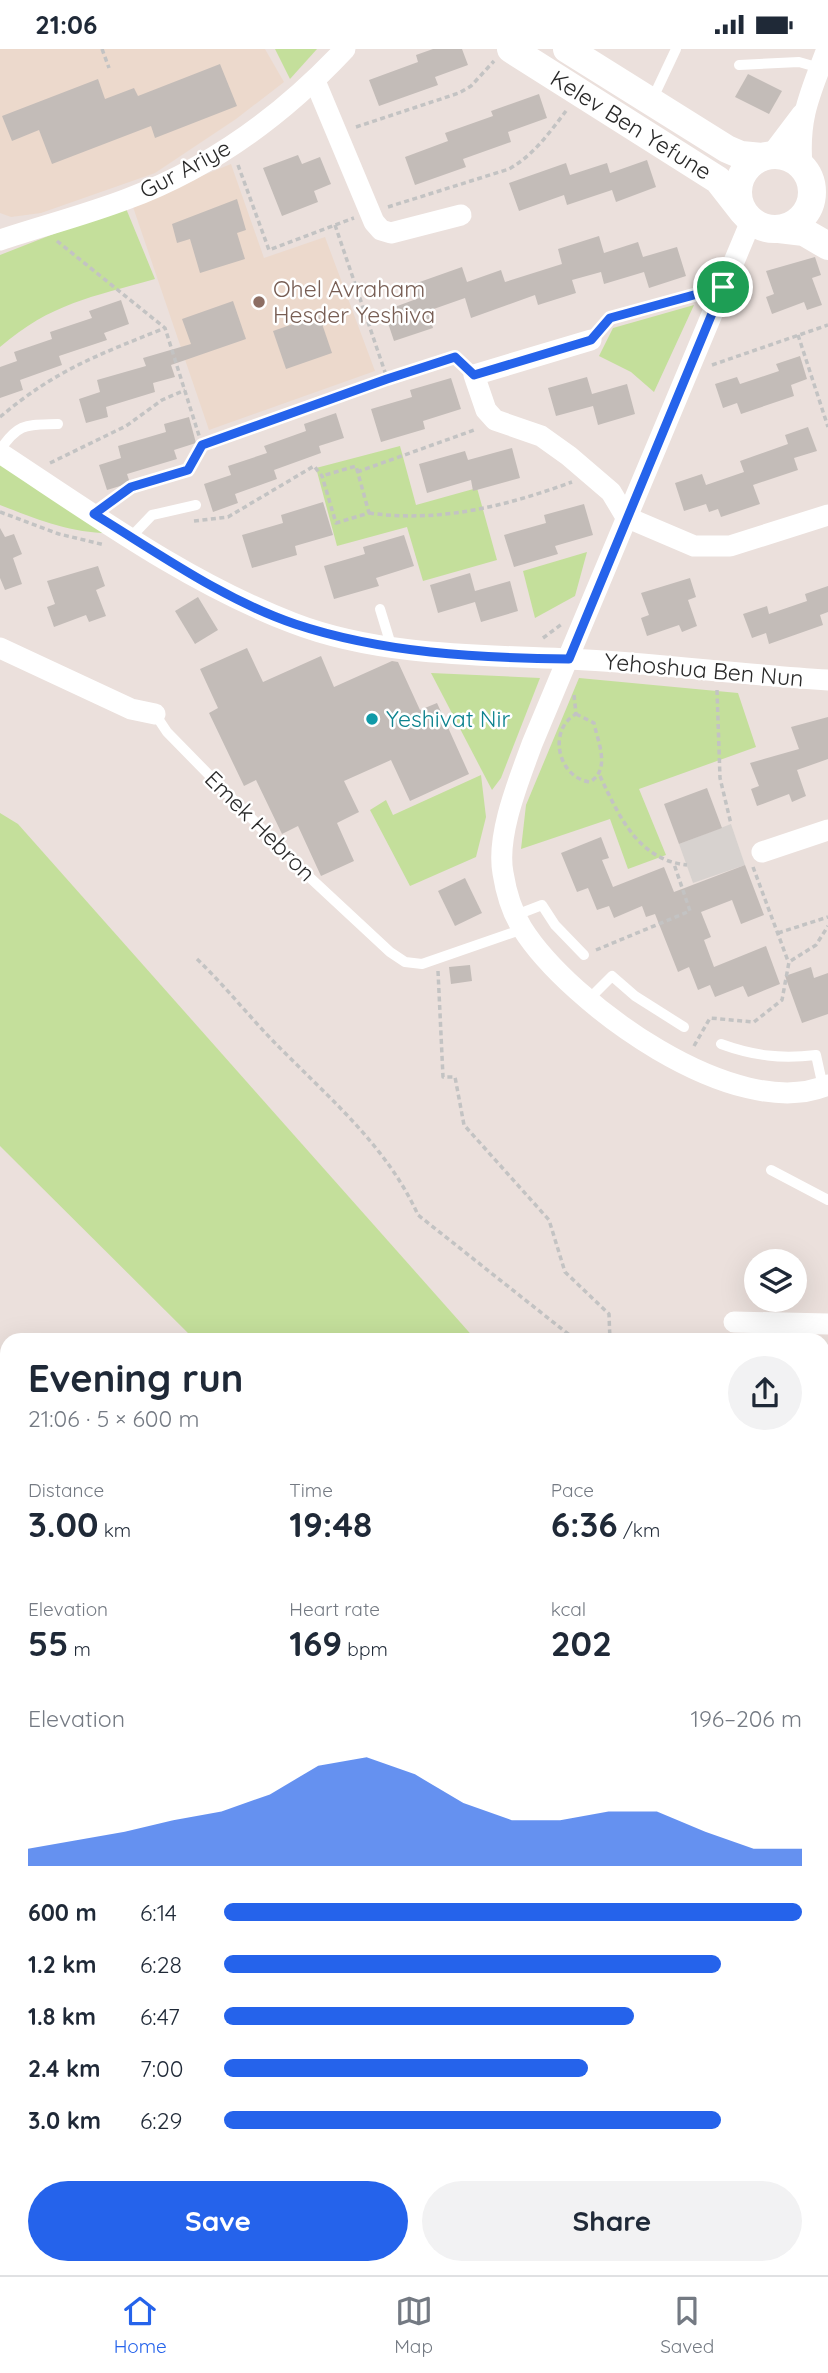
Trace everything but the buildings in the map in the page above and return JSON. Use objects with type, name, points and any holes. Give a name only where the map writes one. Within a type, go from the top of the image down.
[{"type":"street","name":"Gur Ariye","points":[[0,240],[150,189],[230,145],[277,114],[315,81],[344,49]]},
{"type":"street","name":"Kelev Ben Yefune","points":[[567,49],[727,149],[741,155],[767,155]]},
{"type":"street","name":"Kelev Ben Yefune","points":[[504,54],[580,93],[718,180],[747,216]]},
{"type":"street","points":[[767,155],[803,112],[824,59]]},
{"type":"street","points":[[315,81],[370,212],[381,230],[391,233],[461,215]]},
{"type":"street","points":[[779,229],[790,226],[807,212],[803,112]]},
{"type":"street","points":[[828,214],[807,178],[782,155],[767,155],[752,162],[739,179],[738,202],[747,216],[759,226],[804,232],[828,246]]},
{"type":"street","points":[[747,216],[723,287],[532,744],[511,806],[502,870],[519,922],[569,984],[638,1039],[684,1063],[751,1088],[799,1092],[826,1086]]},
{"type":"street","points":[[591,340],[474,375],[486,410],[500,422],[541,436],[611,492],[626,517],[694,546],[713,549],[730,546],[828,515]]},
{"type":"street","name":"Yehoshua Ben Nun","points":[[0,451],[131,537],[228,594],[294,624],[391,645],[449,654],[569,659],[828,680]]},
{"type":"street","name":"Emek Hebron","points":[[0,648],[131,709],[155,714]]},
{"type":"street","points":[[755,854],[828,830]]},
{"type":"street","points":[[734,1322],[828,1324]]},
{"type":"lane","points":[[652,102],[676,49]]},
{"type":"lane","points":[[739,65],[824,59]]},
{"type":"lane","points":[[0,451],[11,433],[24,425],[58,424]]},
{"type":"lane","points":[[131,537],[152,515],[196,505]]},
{"type":"lane","points":[[380,610],[391,645]]},
{"type":"lane","name":"Emek Hebron","points":[[155,714],[167,732],[296,863],[390,952],[405,962],[422,964],[437,958],[519,922],[542,905],[555,925],[584,955]]},
{"type":"lane","points":[[588,1000],[612,976],[635,996],[684,1027]]},
{"type":"lane","points":[[721,1044],[747,1054],[772,1058],[816,1055],[826,1086]]},
{"type":"lane","points":[[771,1170],[828,1200]]},
{"type":"path","points":[[102,49],[108,68]]},
{"type":"path","points":[[337,133],[459,93],[471,86],[504,54]]},
{"type":"path","points":[[230,145],[269,250],[370,212],[509,169],[521,162],[542,142],[580,93]]},
{"type":"path","points":[[335,225],[387,379]]},
{"type":"path","points":[[38,228],[82,259],[165,328],[202,445]]},
{"type":"path","points":[[591,340],[610,318],[723,287]]},
{"type":"path","points":[[687,374],[828,325]]},
{"type":"path","points":[[0,417],[44,381],[77,363],[165,328]]},
{"type":"path","points":[[798,335],[828,427]]},
{"type":"path","points":[[94,514],[131,487],[188,470],[202,445],[455,357],[474,375]]},
{"type":"path","points":[[30,473],[126,426],[162,400],[186,390]]},
{"type":"path","points":[[357,472],[500,422]]},
{"type":"path","points":[[181,521],[228,517],[314,466],[322,476],[335,523],[369,513],[403,518],[441,516],[492,508],[591,476]]},
{"type":"path","points":[[322,476],[356,466],[369,513]]},
{"type":"path","points":[[0,512],[59,534],[97,544],[114,546],[131,537]]},
{"type":"path","points":[[532,659],[551,631],[588,613]]},
{"type":"path","points":[[717,671],[720,778],[731,824]]},
{"type":"path","points":[[600,776],[590,782],[576,780],[565,769],[559,734],[565,720],[576,714],[594,723],[603,768],[600,776],[620,818],[647,850],[674,864],[687,865]]},
{"type":"path","points":[[684,1063],[710,1018],[754,1023],[782,1000],[789,962],[755,854]]},
{"type":"path","points":[[584,955],[690,911],[674,864]]},
{"type":"path","points":[[778,933],[828,917]]},
{"type":"path","points":[[789,962],[816,944],[828,926]]},
{"type":"path","points":[[437,958],[443,1077],[454,1077],[464,1125],[549,1220],[565,1272],[609,1314],[610,1333]]},
{"type":"path","points":[[197,959],[344,1110],[405,1187],[418,1216],[567,1333]]},
{"type":"shaded area","points":[[0,49],[265,49],[284,82],[236,119],[155,173],[41,213],[11,217],[0,213]]},
{"type":"shaded area","points":[[231,164],[264,258],[325,237],[375,371],[209,430],[132,204]]},
{"type":"shaded area","points":[[731,824],[745,865],[693,883],[679,844]]},
{"type":"green space","points":[[275,49],[317,49],[290,79]]},
{"type":"green space","points":[[125,206],[155,279],[73,303],[37,320],[0,347],[0,255]]},
{"type":"green space","points":[[694,305],[654,392],[631,372],[599,356],[613,328]]},
{"type":"green space","points":[[400,446],[416,505],[477,488],[497,560],[423,581],[407,527],[337,546],[316,468]]},
{"type":"green space","points":[[0,463],[112,533],[69,528],[0,505]]},
{"type":"green space","points":[[587,552],[575,596],[535,618],[523,571]]},
{"type":"green space","points":[[431,673],[540,678],[501,778],[492,790]]},
{"type":"green space","points":[[579,678],[738,693],[756,747],[639,789],[666,855],[628,869],[610,819],[521,849],[526,805]]},
{"type":"green space","points":[[481,775],[486,817],[476,857],[410,886],[370,810],[386,800],[393,815]]},
{"type":"green space","points":[[0,813],[18,824],[470,1333],[188,1333],[0,1146]]},
{"type":"place","name":"Ohel Avraham Hesder Yeshiva","points":[[259,302]]},
{"type":"place","name":"Yeshivat Nir","points":[[372,719]]},
{"type":"route","points":[[723,287],[569,659],[449,654],[342,637],[294,624],[228,594],[94,514],[131,487],[188,470],[202,445],[455,357],[474,375],[591,340],[610,318],[723,287]]}]
